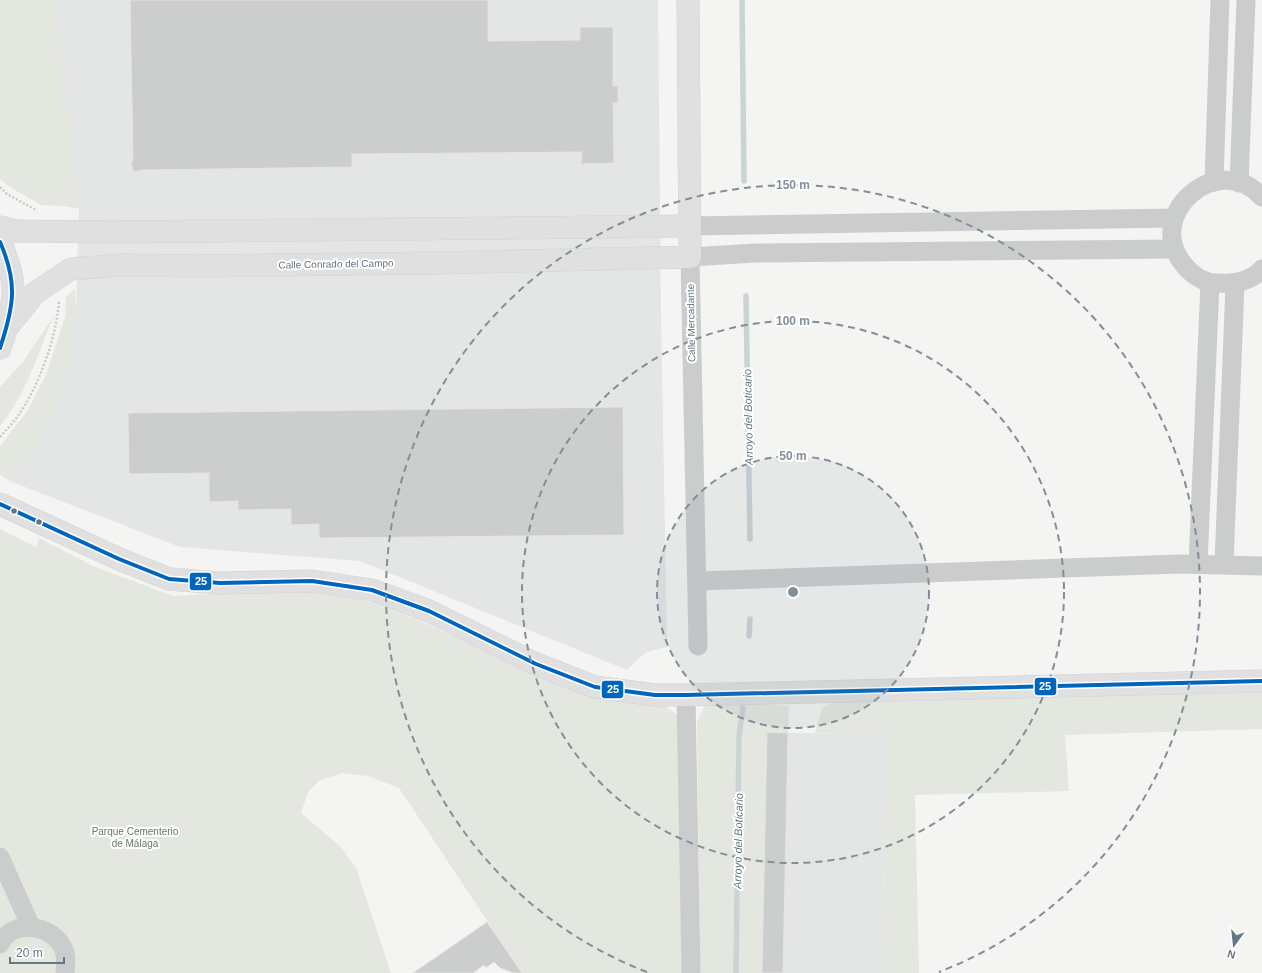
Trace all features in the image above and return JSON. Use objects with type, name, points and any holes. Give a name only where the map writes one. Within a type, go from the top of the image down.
[{"type":"street","name":"Calle Mercadante","points":[[688,0],[690,256],[698,646]]},
{"type":"street","points":[[1214,182],[1220,0]]},
{"type":"street","points":[[1239,183],[1246,0]]},
{"type":"street","points":[[1262,197],[1251,188],[1239,183],[1226,181],[1214,182],[1200,186],[1188,194],[1180,205],[1174,218],[1172,234],[1174,249],[1180,260],[1188,270],[1198,278],[1210,283],[1235,284],[1248,279],[1262,269]]},
{"type":"street","points":[[0,228],[16,231],[115,232],[690,226],[1174,218]]},
{"type":"street","points":[[0,242],[5,252],[14,288],[3,339]]},
{"type":"street","points":[[690,256],[755,253],[1174,249]]},
{"type":"street","name":"Calle Conrado del Campo","points":[[3,339],[35,293],[72,269],[122,265],[206,266],[434,263],[690,256]]},
{"type":"street","points":[[1198,564],[1210,283]]},
{"type":"street","points":[[1224,564],[1235,284]]},
{"type":"street","points":[[0,504],[119,559],[169,579],[220,583],[312,581],[372,590],[429,612],[536,664],[595,687],[656,695],[686,695],[1262,681]]},
{"type":"street","points":[[697,581],[1198,564],[1262,566]]},
{"type":"street","points":[[686,695],[691,973]]},
{"type":"street","points":[[0,857],[32,927]]},
{"type":"street","points":[[1,940],[15,930],[32,927],[49,932],[62,946],[66,959],[65,973]]},
{"type":"shaded area","points":[[56,0],[658,0],[661,312],[667,647],[650,651],[641,656],[627,670],[360,561],[180,547],[12,482],[41,441],[76,304],[79,209]]},
{"type":"shaded area","points":[[767,732],[886,735],[882,965],[878,973],[762,973]]},
{"type":"green space","points":[[0,0],[56,0],[79,209],[64,206],[41,205],[8,186],[0,179]]},
{"type":"green space","points":[[75,289],[72,348],[69,368],[58,406],[50,425],[40,442],[12,482],[0,475],[0,446],[26,413],[46,375],[65,317],[66,297]]},
{"type":"green space","points":[[53,317],[24,388],[9,414],[0,426],[0,387],[23,362]]},
{"type":"green space","name":"Parque Cementerio de Málaga","points":[[0,529],[36,547],[39,538],[93,566],[173,596],[303,589],[353,596],[416,619],[536,675],[589,696],[666,707],[678,715],[682,973],[522,973],[399,788],[368,776],[342,773],[320,780],[308,792],[301,813],[340,846],[356,868],[391,973],[0,973]]},
{"type":"green space","points":[[1262,690],[1262,729],[1065,735],[1069,791],[915,795],[919,973],[878,973],[882,965],[886,735],[815,733],[822,708],[833,701]]},
{"type":"green space","points":[[719,703],[789,706],[788,733],[767,732],[762,973],[700,973],[697,722],[705,704]]},
{"type":"building","points":[[130,0],[488,0],[488,41],[580,40],[580,27],[613,27],[613,86],[618,86],[618,103],[613,103],[614,163],[581,164],[582,152],[352,154],[352,167],[143,170],[134,172],[131,164],[133,159]]},
{"type":"building","points":[[623,407],[624,535],[319,538],[319,524],[291,525],[291,509],[238,510],[238,501],[209,502],[209,473],[129,474],[128,413]]},
{"type":"building","points":[[767,732],[788,733],[783,973],[762,973]]},
{"type":"building","points":[[487,922],[522,973],[514,973],[500,968],[494,962],[486,968],[484,965],[473,973],[413,973]]},
{"type":"waterway","points":[[742,0],[744,181]]},
{"type":"waterway","name":"Arroyo del Boticario","points":[[746,296],[750,539]]},
{"type":"waterway","points":[[749,636],[750,619]]},
{"type":"waterway","name":"Arroyo del Boticario","points":[[736,973],[739,736],[743,708]]},
{"type":"transit line","name":"25","points":[[0,242],[10,270],[12,282],[11,307],[0,348]]},
{"type":"transit line","name":"25","points":[[0,504],[119,559],[169,579],[220,583],[312,581],[372,590],[429,611],[536,664],[595,687],[655,695],[686,695],[1262,681]]}]
